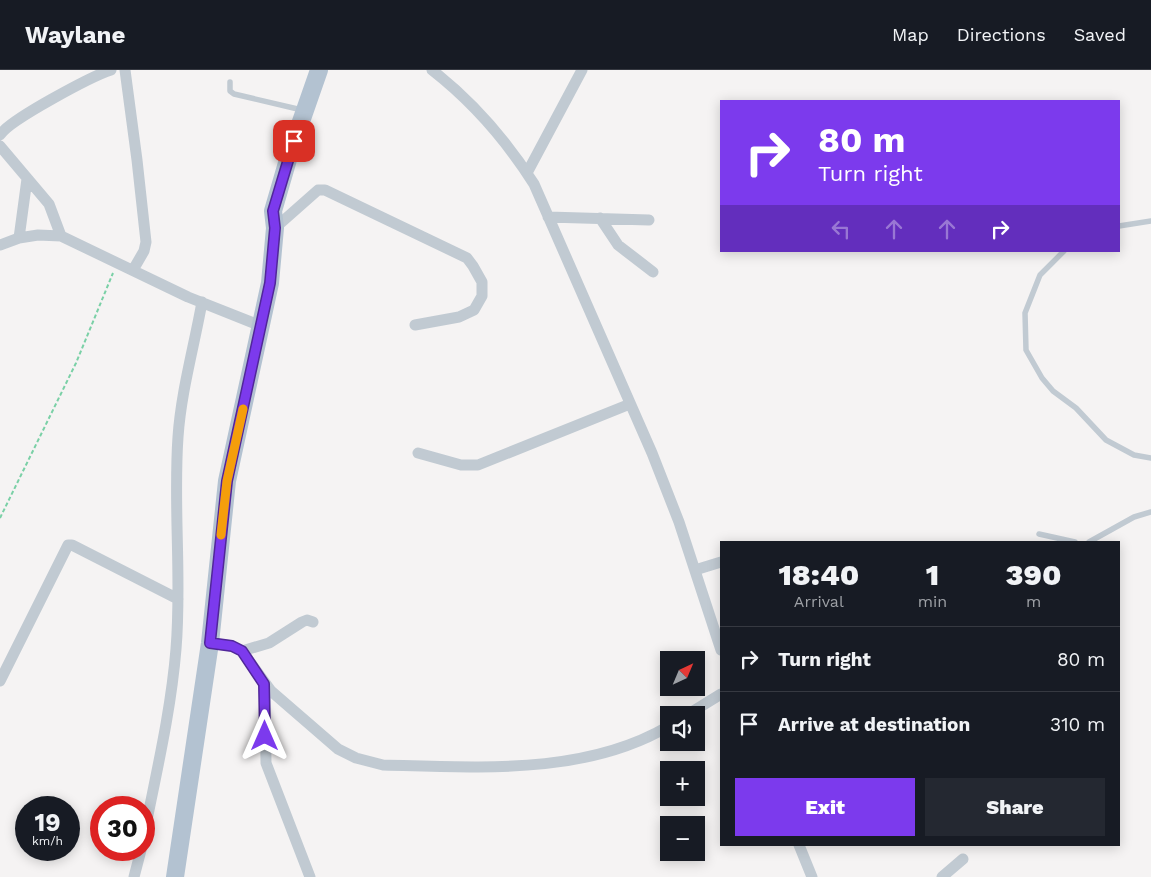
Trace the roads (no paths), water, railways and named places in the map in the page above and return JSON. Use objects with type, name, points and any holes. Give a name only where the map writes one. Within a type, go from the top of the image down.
[{"type":"main road","points":[[175,877],[210,643],[227,481],[270,283],[275,228],[273,211],[304,110],[319,70]]},
{"type":"street","points":[[0,135],[19,119],[85,80],[111,70]]},
{"type":"street","points":[[124,70],[138,160],[146,242],[144,251],[133,270]]},
{"type":"street","points":[[432,70],[485,118],[514,151],[527,173],[652,454],[695,570],[720,647]]},
{"type":"street","points":[[444,80],[452,70]]},
{"type":"street","points":[[527,173],[582,70]]},
{"type":"street","points":[[0,146],[49,204],[61,236]]},
{"type":"street","points":[[19,238],[27,179]]},
{"type":"street","points":[[275,228],[318,190],[325,190],[467,258],[482,282],[482,296],[474,310],[460,317],[415,325]]},
{"type":"street","points":[[548,217],[649,220]]},
{"type":"street","points":[[600,218],[618,245],[653,272]]},
{"type":"street","points":[[0,245],[19,238],[38,235],[61,236],[202,302],[261,326]]},
{"type":"street","points":[[151,796],[173,678],[178,599],[175,504],[178,436],[181,409],[202,302]]},
{"type":"street","points":[[418,453],[461,464],[478,465],[630,404]]},
{"type":"street","points":[[0,681],[68,545],[72,545],[178,599]]},
{"type":"street","points":[[695,570],[720,562]]},
{"type":"street","points":[[242,651],[269,643],[302,622],[307,620],[313,622]]},
{"type":"street","points":[[210,643],[232,646],[242,651],[264,684],[338,749],[356,758],[383,765],[554,763],[591,757],[617,749],[660,730]]},
{"type":"street","points":[[264,684],[266,763],[310,877]]},
{"type":"street","points":[[702,706],[720,695]]},
{"type":"street","points":[[799,846],[812,877]]},
{"type":"street","points":[[942,877],[963,859]]},
{"type":"street","points":[[134,877],[138,861]]},
{"type":"lane","points":[[230,82],[230,91],[234,94],[304,110]]},
{"type":"lane","points":[[1120,226],[1151,221]]},
{"type":"lane","points":[[1063,252],[1040,275],[1025,313],[1026,350],[1042,378],[1053,391],[1076,408],[1106,440],[1134,455],[1151,458]]},
{"type":"lane","points":[[1091,541],[1134,517],[1151,512]]},
{"type":"lane","points":[[1039,534],[1070,541]]}]
